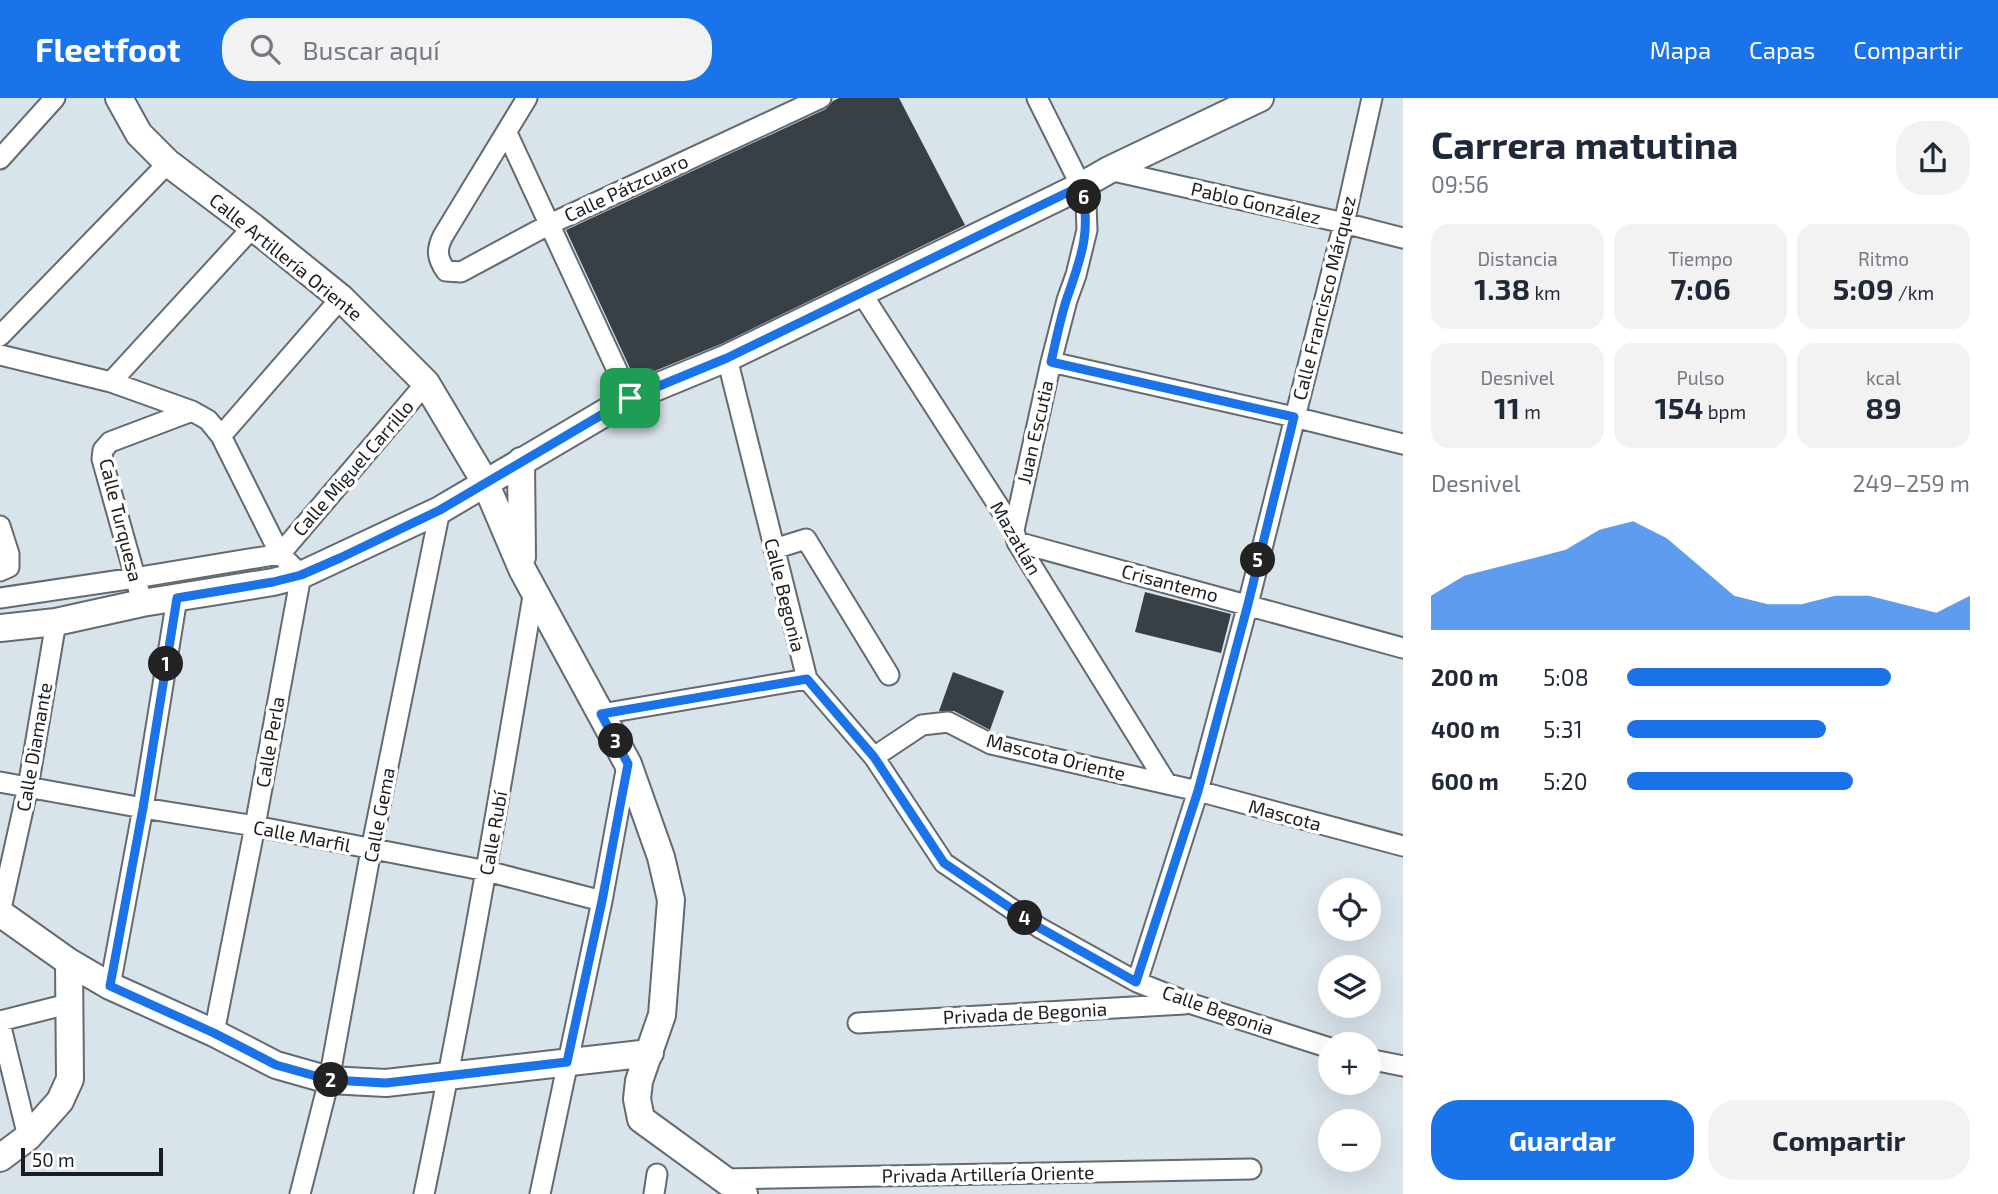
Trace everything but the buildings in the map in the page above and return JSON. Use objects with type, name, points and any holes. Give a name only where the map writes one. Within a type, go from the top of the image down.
[{"type":"street","points":[[0,159],[55,98]]},
{"type":"street","name":"Calle Artillería Oriente","points":[[119,98],[139,134],[168,163],[341,298],[426,383],[485,482],[528,580],[628,764],[661,857],[671,900],[662,1015],[639,1081],[637,1099],[641,1119],[734,1186]]},
{"type":"street","points":[[527,98],[507,133],[630,398]]},
{"type":"street","name":"Calle Pátzcuaro","points":[[507,133],[438,246],[438,259],[446,271],[461,272],[550,224],[821,98]]},
{"type":"street","name":"Juan Escutia","points":[[1015,536],[1051,362],[1087,230],[1086,204],[1081,186],[1037,98]]},
{"type":"street","points":[[0,598],[139,591],[177,598],[301,575],[440,510],[630,398],[727,358],[862,294],[1109,170],[1260,98]]},
{"type":"street","name":"Calle Francisco Márquez","points":[[1136,982],[1198,791],[1248,604],[1344,223],[1372,98]]},
{"type":"street","points":[[0,336],[168,163]]},
{"type":"street","name":"Pablo González","points":[[1109,170],[1403,238]]},
{"type":"street","points":[[111,382],[253,227]]},
{"type":"street","name":"Mazatlán","points":[[862,294],[1167,784]]},
{"type":"street","points":[[221,436],[341,298]]},
{"type":"street","points":[[0,355],[111,382],[192,411],[208,420],[221,436],[281,554],[301,575]]},
{"type":"street","name":"Calle Begonia","points":[[727,358],[807,679],[874,757],[944,863],[1040,928],[1136,982],[1192,1004],[1318,1044]]},
{"type":"street","points":[[1051,362],[1403,444]]},
{"type":"street","name":"Calle Miguel Carrillo","points":[[281,554],[426,383]]},
{"type":"street","name":"Calle Turquesa","points":[[139,591],[103,450],[110,442],[192,411]]},
{"type":"street","points":[[521,461],[528,580]]},
{"type":"street","name":"Calle Gema","points":[[300,1194],[330,1080],[372,850],[440,510]]},
{"type":"street","points":[[0,526],[9,554],[5,569]]},
{"type":"street","name":"Crisantemo","points":[[1015,536],[1403,648]]},
{"type":"street","points":[[774,549],[806,539],[889,675]]},
{"type":"street","points":[[0,628],[56,622],[139,591],[281,554]]},
{"type":"street","name":"Calle Perla","points":[[214,1033],[256,825],[301,575]]},
{"type":"street","name":"Calle Rubí","points":[[424,1194],[449,1075],[486,871],[528,580]]},
{"type":"street","points":[[110,986],[143,808],[177,598]]},
{"type":"street","name":"Calle Diamante","points":[[0,913],[28,787],[56,622]]},
{"type":"street","points":[[601,714],[807,679]]},
{"type":"street","name":"Mascota Oriente","points":[[874,757],[922,725],[947,722],[991,744],[1167,784]]},
{"type":"street","points":[[540,1194],[628,764]]},
{"type":"street","name":"Calle Marfil","points":[[0,782],[256,825],[486,871],[602,901]]},
{"type":"street","name":"Mascota","points":[[1167,784],[1403,846]]},
{"type":"street","points":[[0,913],[69,962],[110,986],[214,1033],[276,1065],[330,1080],[386,1083],[650,1053]]},
{"type":"street","points":[[0,1158],[28,1137],[60,1101],[70,1079],[69,962]]},
{"type":"street","points":[[28,1137],[0,1022],[68,1004]]},
{"type":"street","name":"Privada de Begonia","points":[[858,1023],[1192,1004]]},
{"type":"street","points":[[1381,1062],[1403,1066]]},
{"type":"street","name":"Privada Artillería Oriente","points":[[734,1186],[1251,1169]]},
{"type":"street","points":[[654,1194],[657,1174]]},
{"type":"route","points":[[1081,186],[1086,204],[1087,230],[1051,362],[1294,417],[1198,791],[1136,982],[1040,928],[944,863],[874,757],[807,679],[601,714],[628,764],[567,1062],[386,1083],[330,1080],[276,1065],[214,1033],[110,986],[143,808],[177,598],[273,582],[301,575],[340,558],[440,510],[630,398],[727,358],[1081,186]]}]
